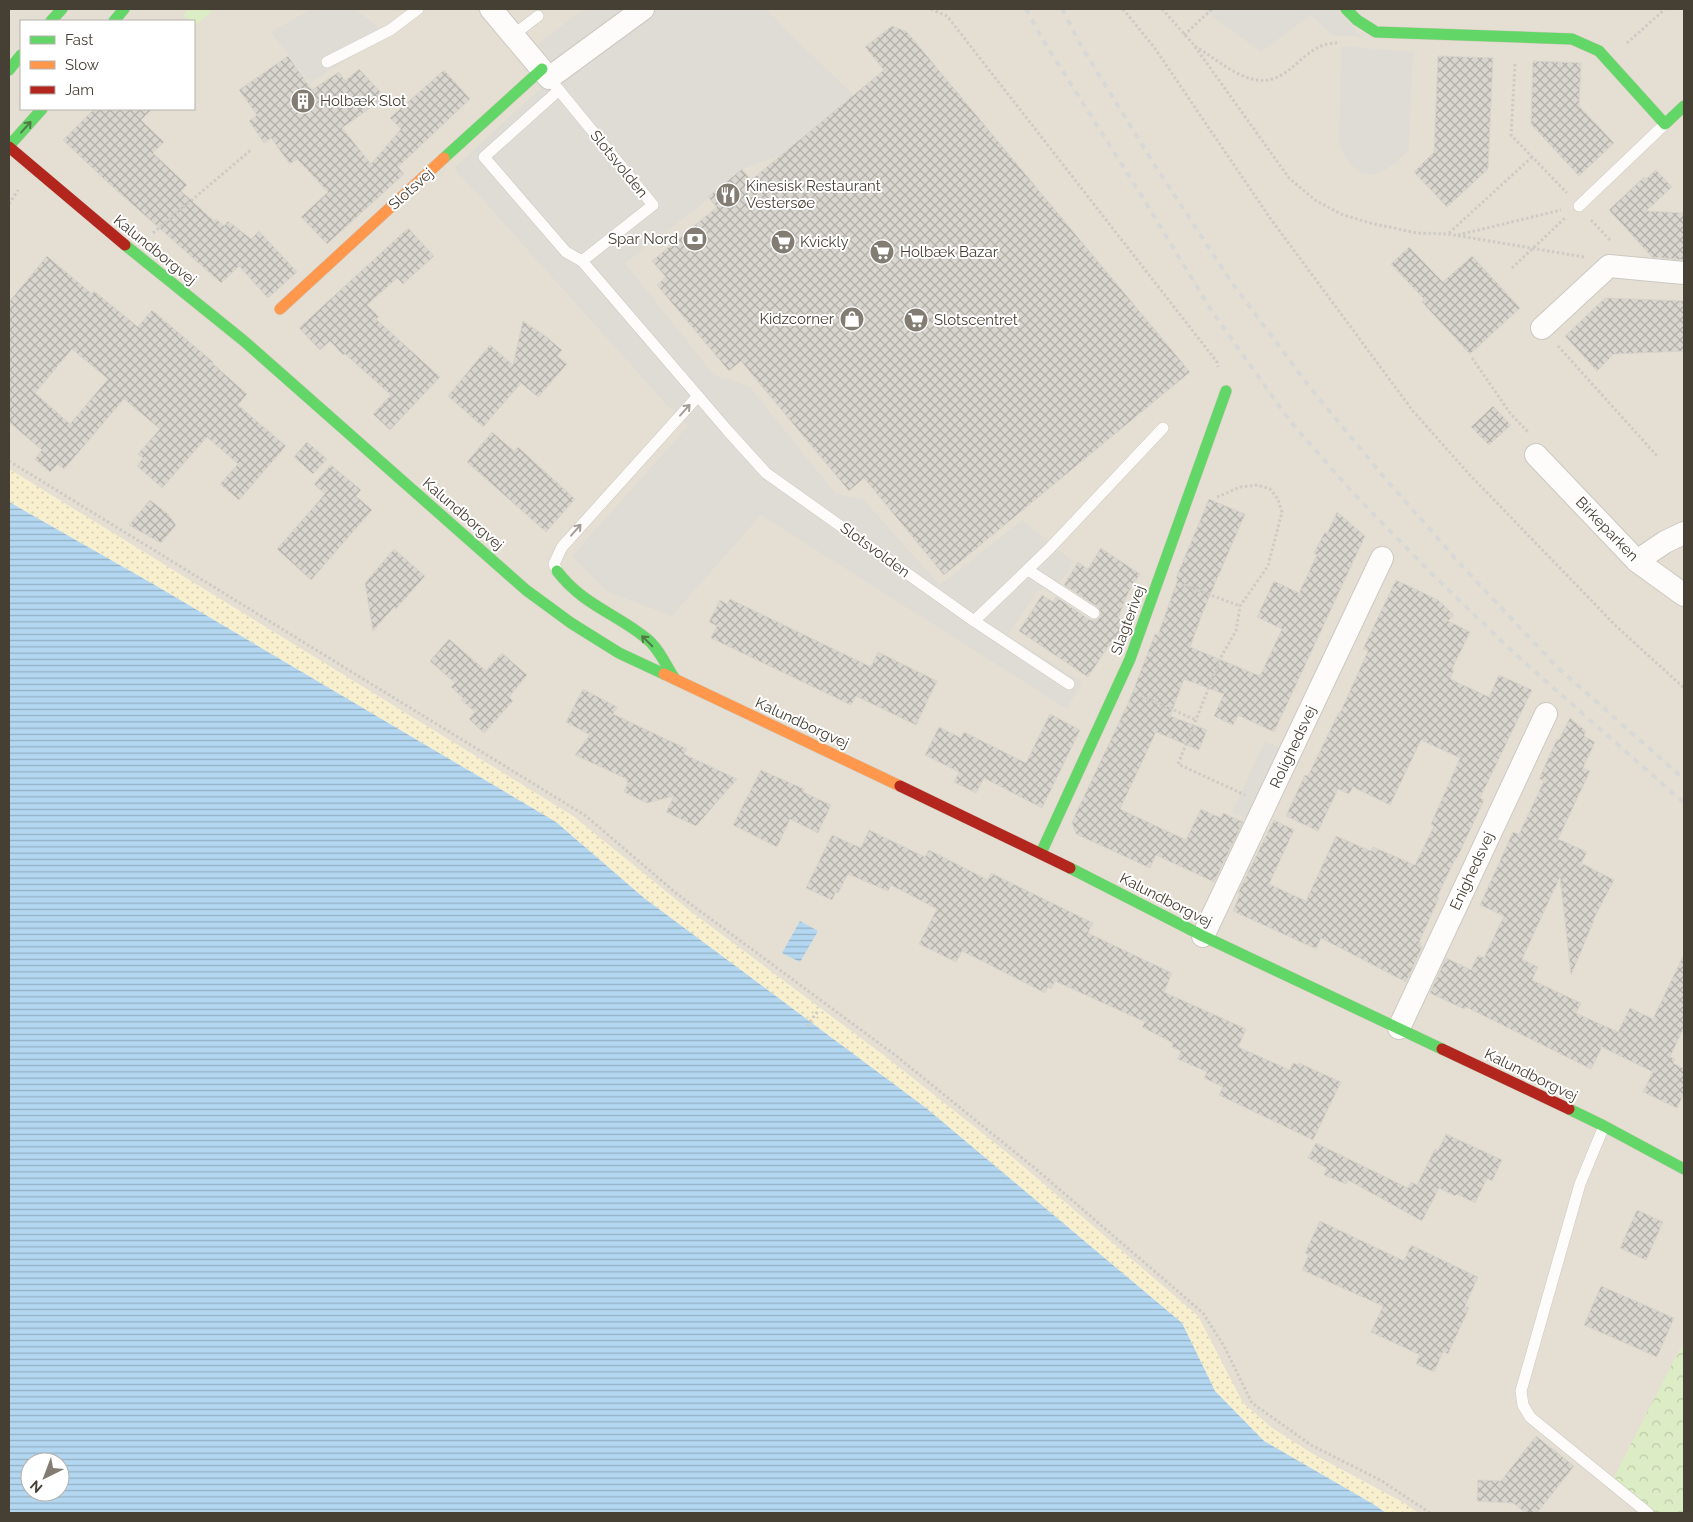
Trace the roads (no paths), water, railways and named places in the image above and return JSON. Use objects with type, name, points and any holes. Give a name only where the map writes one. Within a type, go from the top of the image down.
[{"type":"street","points":[[52,20],[62,9]]},
{"type":"street","points":[[115,20],[124,9]]},
{"type":"street","name":"Slotsvej","points":[[280,309],[550,79],[641,9]]},
{"type":"street","points":[[1346,9],[1357,20],[1376,32],[1572,39],[1599,51],[1665,124],[1684,106]]},
{"type":"street","name":"Slotsvolden","points":[[494,10],[512,36],[550,79]]},
{"type":"street","points":[[9,70],[20,56]]},
{"type":"street","points":[[9,147],[41,110]]},
{"type":"street","name":"Kalundborgvej","points":[[9,147],[132,251],[244,341],[526,590],[571,623],[619,653],[1041,853],[1203,936],[1604,1126],[1684,1169]]},
{"type":"street","points":[[1542,328],[1609,266],[1684,273]]},
{"type":"street","name":"Slagterivej","points":[[1041,853],[1130,659],[1226,391]]},
{"type":"street","name":"Birkeparken","points":[[1533,445],[1637,561],[1684,596]]},
{"type":"street","points":[[1637,561],[1684,532]]},
{"type":"street","name":"Rolighedsvej","points":[[1203,936],[1382,558]]},
{"type":"street","points":[[557,571],[562,579],[579,594],[648,640],[676,680]]},
{"type":"street","name":"Enighedsvej","points":[[1399,1028],[1546,714]]},
{"type":"lane","points":[[327,62],[390,30],[418,9]]},
{"type":"lane","points":[[512,36],[538,16]]},
{"type":"lane","points":[[550,79],[484,157],[566,252],[582,261]]},
{"type":"lane","name":"Slotsvolden","points":[[550,79],[653,205],[582,261],[766,473],[974,621],[1069,684]]},
{"type":"lane","points":[[1579,206],[1665,124]]},
{"type":"lane","points":[[557,571],[554,564],[556,556],[568,540],[698,396]]},
{"type":"lane","points":[[974,621],[1049,549],[1163,428]]},
{"type":"lane","points":[[1028,570],[1094,614]]},
{"type":"lane","points":[[1604,1126],[1580,1184],[1521,1391],[1523,1405],[1530,1417],[1648,1513]]},
{"type":"water","points":[[9,502],[153,584],[556,822],[644,898],[926,1108],[1182,1323],[1215,1391],[1264,1441],[1386,1513],[9,1513]]},
{"type":"water","points":[[800,921],[818,931],[800,962],[782,953]]},
{"type":"railway","points":[[1026,9],[1043,40],[1211,310],[1290,421],[1353,493],[1431,573],[1514,653],[1684,803]]},
{"type":"railway","points":[[1062,9],[1080,44],[1152,161],[1230,280],[1308,385],[1383,476],[1462,566],[1557,667],[1684,779]]},
{"type":"place","name":"Holbæk Slot","points":[[303,101]]},
{"type":"place","name":"Kinesisk Restaurant Vestersøe","points":[[728,195]]},
{"type":"place","name":"Spar Nord","points":[[695,239]]},
{"type":"place","name":"Kvickly","points":[[783,242]]},
{"type":"place","name":"Holbæk Bazar","points":[[882,252]]},
{"type":"place","name":"Kidzcorner","points":[[852,319]]},
{"type":"place","name":"Slotscentret","points":[[916,320]]}]
